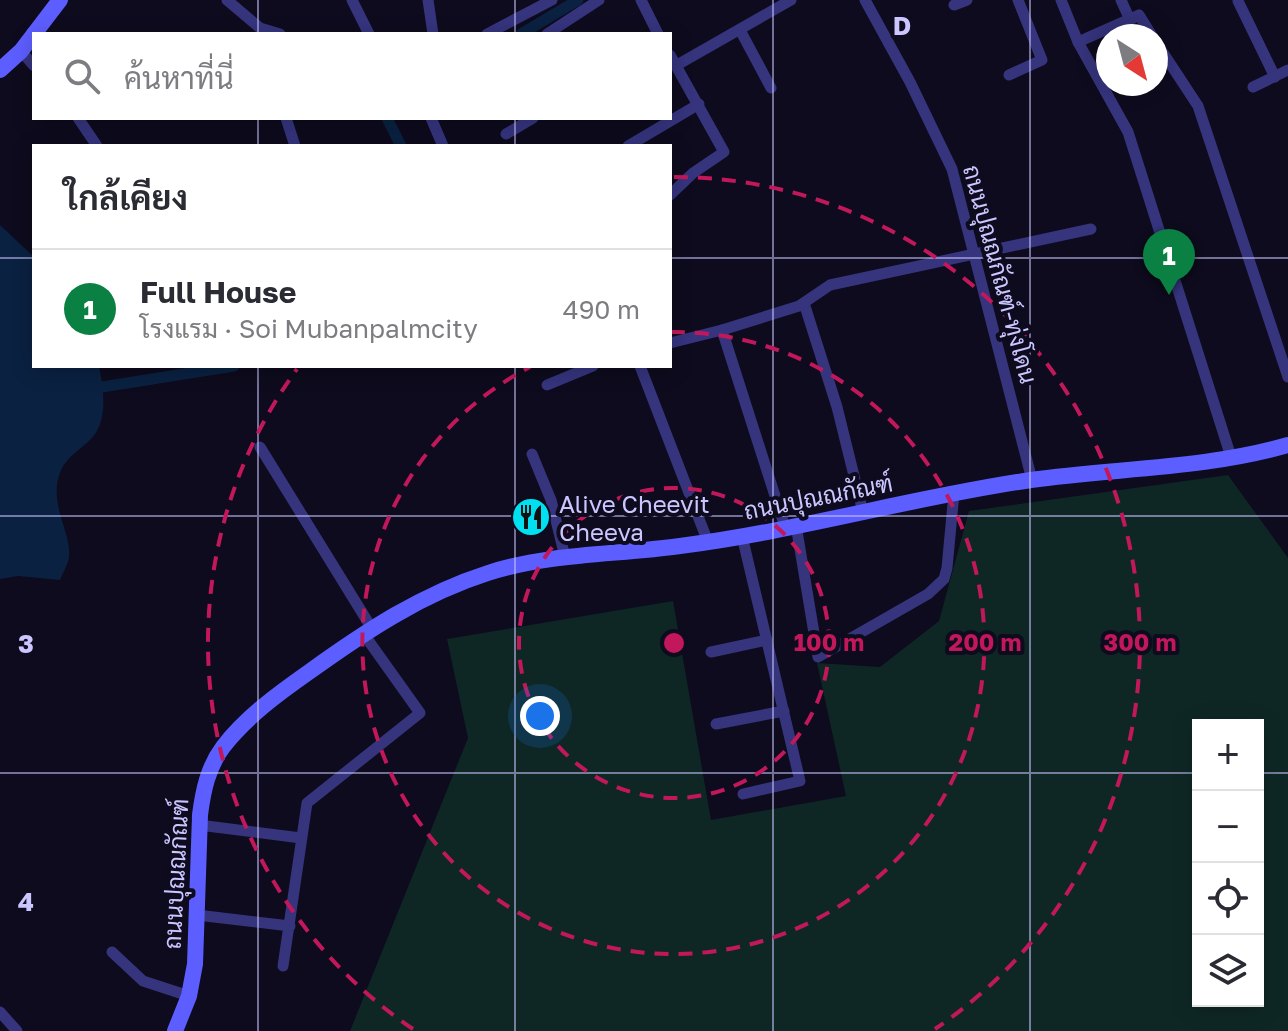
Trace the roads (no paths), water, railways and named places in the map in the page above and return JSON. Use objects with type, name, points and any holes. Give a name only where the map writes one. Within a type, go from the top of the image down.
[{"type":"street","points":[[36,32],[60,0]]},
{"type":"street","points":[[227,0],[260,28],[273,32]]},
{"type":"street","points":[[352,0],[368,32]]},
{"type":"street","points":[[428,0],[432,32]]},
{"type":"street","points":[[491,32],[552,0]]},
{"type":"street","points":[[550,32],[599,0]]},
{"type":"street","points":[[641,0],[657,32]]},
{"type":"street","points":[[672,193],[693,173],[724,152],[673,60],[740,30],[770,5],[791,0]]},
{"type":"street","name":"ถนนปุณณกัณฑ์-ทุ่งโดน","points":[[865,0],[910,82],[952,169],[1032,480]]},
{"type":"street","points":[[954,5],[967,0]]},
{"type":"street","points":[[1009,75],[1042,60],[1018,0]]},
{"type":"street","points":[[1061,0],[1078,42],[1128,132],[1231,457]]},
{"type":"street","points":[[1121,0],[1141,24]]},
{"type":"street","points":[[1238,1],[1275,77]]},
{"type":"street","points":[[1078,42],[1134,17]]},
{"type":"street","points":[[740,30],[771,88]]},
{"type":"street","points":[[0,70],[32,37]]},
{"type":"street","points":[[21,51],[32,64]]},
{"type":"street","points":[[1168,60],[1198,106],[1288,377]]},
{"type":"street","points":[[1253,87],[1288,70]]},
{"type":"street","points":[[631,144],[699,104]]},
{"type":"street","points":[[79,120],[96,144]]},
{"type":"street","points":[[287,120],[294,144]]},
{"type":"street","points":[[432,120],[442,144]]},
{"type":"street","points":[[506,134],[530,120]]},
{"type":"street","points":[[672,342],[804,303],[830,285],[1091,229]]},
{"type":"street","points":[[804,303],[837,407],[863,512]]},
{"type":"street","points":[[722,330],[790,526],[818,657],[928,594],[944,579],[954,493]]},
{"type":"street","points":[[547,385],[588,368]]},
{"type":"street","points":[[641,368],[708,542]]},
{"type":"street","name":"ถนนปุณณกัณฑ์","points":[[175,1031],[189,996],[195,964],[199,825],[204,788],[223,748],[290,685],[367,630],[419,601],[469,579],[514,566],[565,557],[708,542],[954,493],[1032,480],[1231,457],[1288,445]]},
{"type":"street","points":[[260,447],[367,630],[420,713],[307,803],[283,966]]},
{"type":"street","points":[[532,454],[551,500],[565,557]]},
{"type":"street","points":[[742,536],[800,781],[743,794]]},
{"type":"street","points":[[711,652],[767,640]]},
{"type":"street","points":[[716,724],[784,711]]},
{"type":"street","points":[[199,825],[301,838]]},
{"type":"street","points":[[197,915],[290,926]]},
{"type":"street","points":[[112,952],[143,981],[189,996]]},
{"type":"street","points":[[0,1012],[17,1031]]},
{"type":"water","points":[[0,225],[32,255],[32,368],[100,368],[103,401],[102,419],[95,434],[70,457],[59,476],[57,499],[69,552],[60,580],[18,576],[0,579]]},
{"type":"waterway","points":[[524,32],[578,0]]},
{"type":"waterway","points":[[388,120],[400,144]]},
{"type":"waterway","points":[[102,387],[221,368]]},
{"type":"place","name":"Full House","points":[[1169,295]]},
{"type":"place","name":"Alive Cheevit Cheeva","points":[[531,517]]}]
